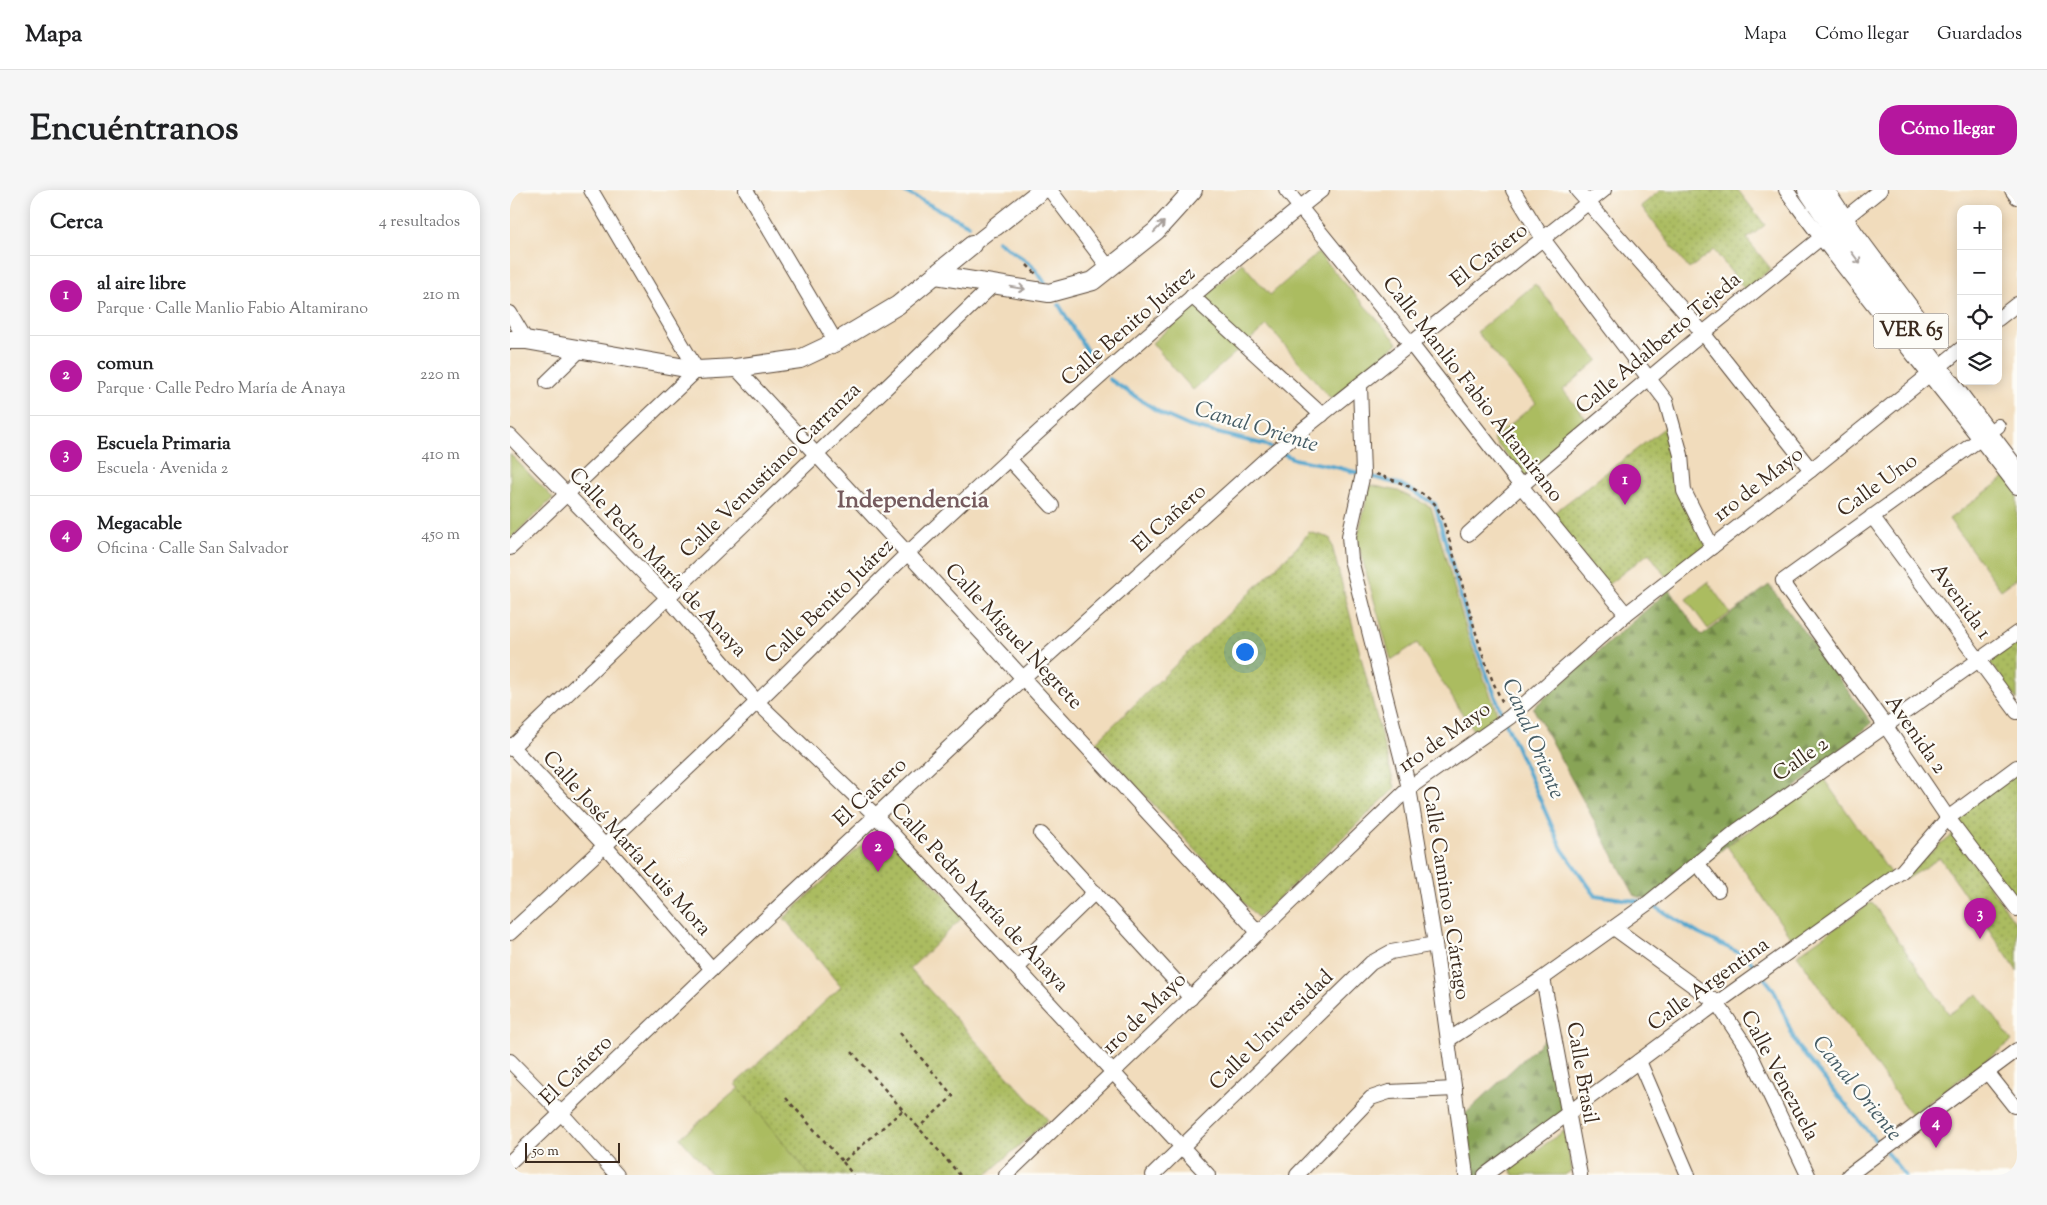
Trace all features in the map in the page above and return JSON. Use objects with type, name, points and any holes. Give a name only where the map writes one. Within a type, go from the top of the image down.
[{"type":"main road","points":[[995,227],[1042,190]]},
{"type":"main road","points":[[936,275],[1049,293],[1093,281],[1156,231],[1193,190]]},
{"type":"main road","name":"VER 65","points":[[1807,190],[1832,227],[1944,362],[1989,432],[2017,471]]},
{"type":"main road","name":"VER 65","points":[[1824,190],[1832,227]]},
{"type":"main road","points":[[518,340],[581,349],[697,370],[736,368],[800,359],[836,342],[898,306],[972,245]]},
{"type":"main road","name":"VER 65","points":[[1944,362],[1957,373]]},
{"type":"main road","name":"VER 65","points":[[1966,385],[1989,432],[2017,451]]},
{"type":"street","points":[[510,548],[697,370],[591,190]]},
{"type":"street","points":[[746,190],[836,342]]},
{"type":"street","points":[[1050,190],[1109,268]]},
{"type":"street","name":"Calle Manlio Fabio Altamirano","points":[[1286,190],[1626,614]]},
{"type":"street","name":"Calle Benito Juárez","points":[[510,933],[606,846],[1009,459],[1192,296],[1322,190]]},
{"type":"street","points":[[1513,190],[1543,239],[1666,401],[1680,455],[1684,491],[1712,547]]},
{"type":"street","points":[[1577,190],[1703,333],[1811,470]]},
{"type":"street","name":"El Cañero","points":[[510,1162],[712,969],[1024,677],[1266,459],[1604,190]]},
{"type":"street","points":[[1786,190],[1832,227]]},
{"type":"street","name":"Calle Adalberto Tejeda","points":[[1468,534],[1703,333],[1880,190]]},
{"type":"street","points":[[2012,190],[2017,196]]},
{"type":"street","points":[[972,245],[995,227]]},
{"type":"street","name":"Calle Venustiano Carranza","points":[[511,747],[994,284]]},
{"type":"street","points":[[1192,296],[1322,415]]},
{"type":"street","points":[[2002,316],[2017,304]]},
{"type":"street","points":[[510,313],[518,340]]},
{"type":"street","points":[[546,382],[581,349]]},
{"type":"street","name":"1ro de Mayo","points":[[1006,1175],[1409,788],[1510,716],[1626,614],[1811,470],[1944,362]]},
{"type":"street","name":"Calle Miguel Negrete","points":[[736,368],[1259,933]]},
{"type":"street","name":"Calle Camino a Cártago","points":[[1360,385],[1362,472],[1349,536],[1352,560],[1409,788],[1435,944],[1466,1175]]},
{"type":"street","points":[[1989,432],[2017,487]]},
{"type":"street","name":"Calle Uno","points":[[1783,581],[1989,432]]},
{"type":"street","name":"Calle Pedro María de Anaya","points":[[510,436],[668,598],[757,702],[876,816],[1208,1175]]},
{"type":"street","points":[[1009,459],[1052,506]]},
{"type":"street","name":"Avenida 1","points":[[1872,516],[2017,712]]},
{"type":"street","name":"Avenida 2","points":[[1783,581],[1786,588],[1885,725],[1948,818],[2017,908]]},
{"type":"street","name":"Calle 2","points":[[1448,1040],[1543,978],[1614,928],[1738,830],[2017,633]]},
{"type":"street","name":"Calle José María Luis Mora","points":[[511,747],[606,846],[712,969]]},
{"type":"street","name":"Calle Argentina","points":[[1485,1175],[1717,1003],[1902,871],[1948,818],[2017,767]]},
{"type":"street","points":[[1041,834],[1191,998]]},
{"type":"street","points":[[1696,863],[1718,890]]},
{"type":"street","points":[[1016,968],[1094,892]]},
{"type":"street","name":"Calle Venezuela","points":[[1614,928],[1717,1003],[1749,1051],[1808,1175]]},
{"type":"street","name":"Calle Universidad","points":[[1153,1175],[1371,963],[1391,952],[1435,944]]},
{"type":"street","name":"Calle Brasil","points":[[1543,978],[1567,1114],[1580,1175]]},
{"type":"street","points":[[1849,1175],[2017,1050]]},
{"type":"street","points":[[510,1061],[561,1113],[617,1175]]},
{"type":"street","points":[[1638,1061],[1688,1175]]},
{"type":"street","points":[[1988,1072],[2014,1106]]},
{"type":"street","points":[[1297,1175],[1371,1098],[1389,1092],[1455,1089]]},
{"type":"path","points":[[1362,472],[1394,480],[1418,491],[1435,504],[1448,536],[1476,632],[1500,697],[1510,716]]},
{"type":"path","points":[[900,1033],[953,1096],[918,1128]]},
{"type":"path","points":[[852,1052],[960,1175]]},
{"type":"path","points":[[786,1098],[853,1175]]},
{"type":"path","points":[[843,1162],[903,1110]]},
{"type":"green space","points":[[1661,190],[1709,190],[1711,192],[1714,190],[1738,190],[1765,225],[1747,239],[1771,269],[1745,290],[1714,250],[1689,269],[1641,206]]},
{"type":"green space","points":[[1318,253],[1398,343],[1332,400],[1267,325],[1193,390],[1152,343],[1242,263],[1270,295]]},
{"type":"green space","points":[[1535,284],[1598,360],[1563,390],[1589,422],[1524,477],[1493,439],[1536,403],[1477,332]]},
{"type":"green space","points":[[1667,426],[1680,495],[1707,546],[1666,577],[1649,553],[1606,586],[1551,515]]},
{"type":"green space","points":[[510,454],[553,498],[510,539]]},
{"type":"green space","points":[[2006,477],[2017,492],[2017,578],[2001,590],[1949,519]]},
{"type":"green space","points":[[1370,485],[1398,491],[1431,507],[1468,636],[1499,718],[1475,733],[1417,643],[1391,660],[1357,540]]},
{"type":"green space","points":[[1309,532],[1330,538],[1395,788],[1258,918],[1096,742],[1297,547]]},
{"type":"green space","points":[[1708,582],[1730,613],[1708,629],[1686,599]]},
{"type":"green space","points":[[1769,585],[1872,723],[1660,902],[1635,896],[1533,708],[1669,590],[1702,636]]},
{"type":"green space","points":[[2017,639],[2017,700],[1988,660]]},
{"type":"green space","points":[[2017,770],[2017,905],[1952,818]]},
{"type":"green space","points":[[1823,778],[1891,874],[1794,942],[1727,846]]},
{"type":"green space","points":[[881,827],[964,916],[910,969],[1048,1120],[986,1175],[810,1175],[735,1084],[841,987],[784,918]]},
{"type":"green space","points":[[1953,835],[2017,925],[2017,971],[1940,858],[1906,879],[1906,872]]},
{"type":"green space","points":[[1872,902],[1949,1014],[1978,994],[2012,1041],[1911,1115],[1797,955]]},
{"type":"green space","points":[[1548,1036],[1563,1112],[1478,1175],[1470,1175],[1463,1116]]},
{"type":"green space","points":[[739,1088],[813,1175],[712,1175],[680,1138]]},
{"type":"green space","points":[[1564,1131],[1572,1170],[1565,1175],[1514,1175],[1510,1169]]},
{"type":"waterway","name":"Canal Oriente","points":[[901,190],[969,225]]},
{"type":"waterway","name":"Canal Oriente","points":[[998,241],[1032,265],[1048,287]]},
{"type":"waterway","name":"Canal Oriente","points":[[1059,305],[1093,361]]},
{"type":"waterway","name":"Canal Oriente","points":[[1109,379],[1162,414],[1189,426],[1266,445],[1274,449]]},
{"type":"waterway","name":"Canal Oriente","points":[[1280,452],[1294,459],[1336,467],[1402,485],[1435,504],[1472,637],[1505,721],[1562,849],[1595,895],[1643,902]]},
{"type":"waterway","name":"Canal Oriente","points":[[1652,905],[1699,934],[1746,956],[1758,970]]},
{"type":"waterway","name":"Canal Oriente","points":[[1762,975],[1774,990],[1797,1046],[1881,1147]]},
{"type":"waterway","name":"Canal Oriente","points":[[1886,1152],[1905,1175]]},
{"type":"place","name":"al aire libre","points":[[1625,505]]},
{"type":"place","name":"comun","points":[[878,872]]},
{"type":"place","name":"Escuela Primaria","points":[[1980,939]]},
{"type":"place","name":"Megacable","points":[[1936,1148]]},
{"type":"district","name":"Independencia","points":[[913,501]]}]
